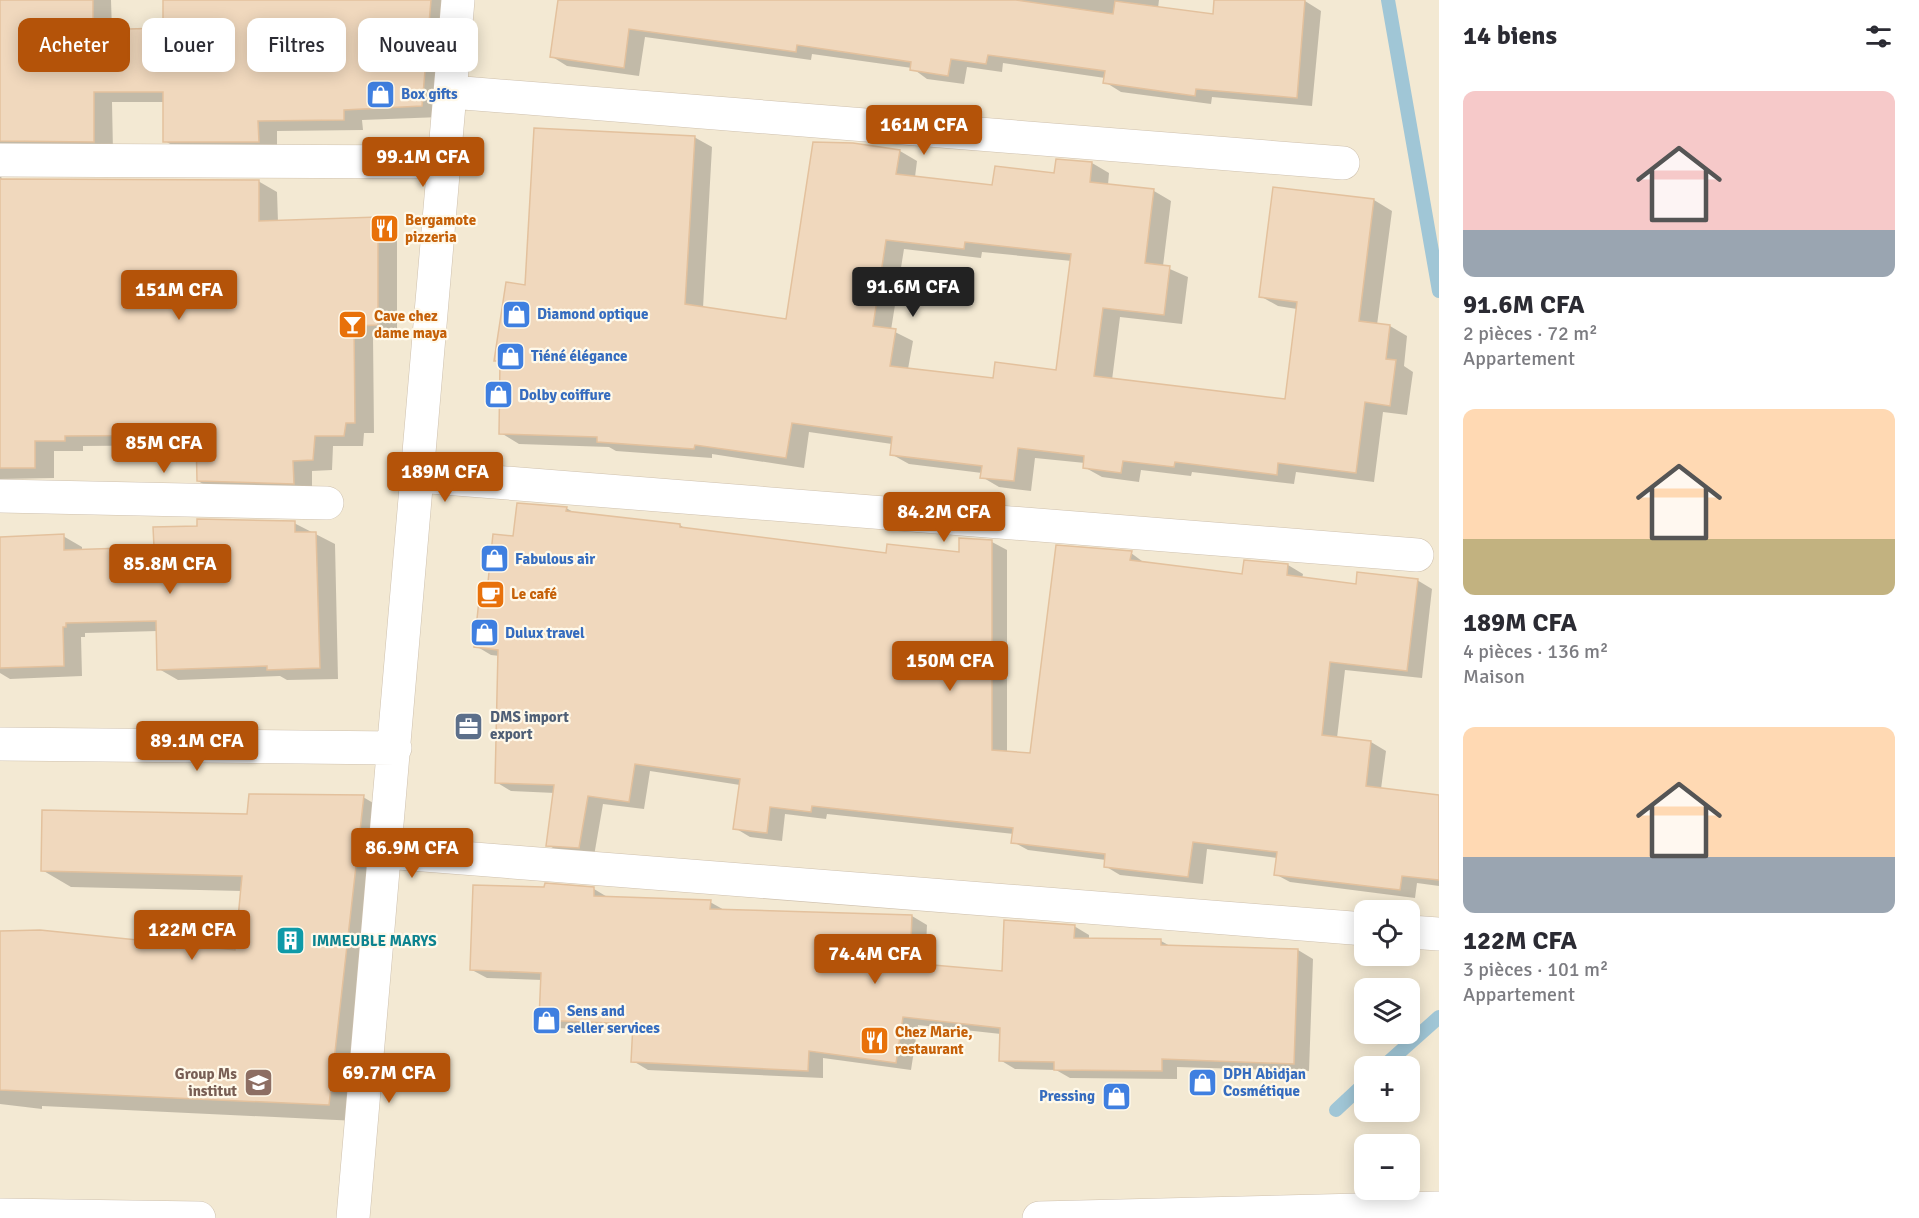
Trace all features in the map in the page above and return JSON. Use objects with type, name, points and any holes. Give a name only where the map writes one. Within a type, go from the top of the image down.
[{"type":"street","points":[[353,1218],[458,0]]},
{"type":"street","points":[[450,92],[1343,163]]},
{"type":"street","points":[[0,160],[445,162]]},
{"type":"street","points":[[418,476],[1417,555]]},
{"type":"street","points":[[0,496],[327,502]]},
{"type":"street","points":[[0,744],[395,748]]},
{"type":"street","points":[[386,852],[1354,928]]},
{"type":"street","points":[[1420,933],[1439,934]]},
{"type":"street","points":[[1039,1218],[1439,1208]]},
{"type":"street","points":[[0,1215],[200,1218]]},
{"type":"shaded area","points":[[0,0],[1439,0],[1439,1218],[0,1218]]},
{"type":"building","points":[[0,0],[93,0],[93,18],[18,18],[18,72],[130,72],[130,29],[142,29],[142,72],[235,72],[235,18],[163,18],[163,0],[431,0],[429,18],[358,18],[358,72],[425,72],[422,106],[344,110],[344,120],[258,121],[259,142],[163,142],[163,92],[94,92],[94,142],[0,141]]},
{"type":"building","points":[[558,0],[1016,0],[1113,14],[1115,1],[1213,14],[1214,0],[1305,0],[1297,98],[1196,89],[1195,96],[1103,83],[1105,71],[988,55],[986,64],[951,59],[948,76],[910,70],[911,62],[797,45],[796,52],[629,29],[624,68],[550,57]]},
{"type":"building","points":[[534,128],[695,136],[685,304],[786,319],[813,142],[853,143],[900,150],[896,174],[992,185],[995,166],[1054,173],[1056,159],[1092,162],[1090,182],[1154,189],[1145,263],[1170,266],[1164,315],[1103,308],[1094,376],[1285,399],[1297,302],[1259,297],[1273,187],[1374,199],[1359,321],[1390,325],[1386,359],[1396,360],[1390,406],[1365,402],[1356,473],[1278,463],[1277,475],[1175,462],[1174,467],[1123,461],[1121,473],[1083,468],[1084,456],[1018,448],[1014,481],[980,478],[982,466],[890,455],[892,437],[792,423],[786,458],[695,445],[694,449],[597,442],[597,437],[499,434],[500,361],[494,361],[506,282],[525,285]],"holes":[[[886,240],[964,249],[965,242],[1071,254],[1056,370],[995,362],[993,378],[890,366],[896,329],[873,326]]]},
{"type":"building","points":[[0,179],[259,180],[259,221],[378,217],[378,325],[354,326],[355,423],[346,423],[344,436],[315,436],[313,460],[293,461],[294,484],[197,481],[196,435],[65,436],[65,441],[35,441],[35,468],[0,468]]},
{"type":"building","points":[[517,503],[567,507],[566,511],[680,524],[680,527],[886,553],[887,544],[959,552],[959,538],[992,540],[992,750],[1030,753],[1056,545],[1132,551],[1130,560],[1242,574],[1244,560],[1288,564],[1287,575],[1356,584],[1357,572],[1418,579],[1407,671],[1330,662],[1322,735],[1371,741],[1366,786],[1439,795],[1439,880],[1402,876],[1400,890],[1274,875],[1277,852],[1193,842],[1188,877],[1104,867],[1105,854],[1011,843],[1013,828],[812,806],[811,812],[770,807],[767,833],[733,829],[740,779],[635,764],[629,802],[588,796],[579,848],[546,846],[554,785],[495,783],[498,650],[474,647],[479,600],[486,601],[493,534],[513,536]]},
{"type":"building","points":[[197,519],[295,521],[295,532],[316,532],[320,668],[267,670],[267,666],[157,670],[156,621],[66,623],[66,627],[63,627],[64,666],[0,668],[0,537],[64,534],[64,550],[154,547],[153,527],[197,526]]},
{"type":"building","name":"IMMEUBLE MARYS","points":[[249,794],[364,795],[329,1105],[0,1090],[0,931],[40,930],[235,950],[242,876],[41,871],[42,810],[247,814]]},
{"type":"building","points":[[545,883],[594,887],[594,896],[711,900],[710,909],[912,915],[910,963],[1002,971],[1004,920],[1075,925],[1074,938],[1161,939],[1161,945],[1298,949],[1294,1064],[1162,1059],[1162,1071],[1054,1070],[1054,1062],[999,1061],[1000,1028],[903,1017],[896,1063],[809,1051],[808,1071],[631,1062],[633,1024],[539,1020],[541,973],[470,970],[473,885],[544,887]]},
{"type":"waterway","points":[[1388,0],[1439,291]]},
{"type":"waterway","points":[[1395,1056],[1439,1017]]},
{"type":"waterway","points":[[1336,1110],[1354,1093]]},
{"type":"place","name":"Box gifts","points":[[380,94]]},
{"type":"place","name":"Bergamote pizzeria","points":[[384,229]]},
{"type":"place","name":"Diamond optique","points":[[516,314]]},
{"type":"place","name":"Cave chez dame maya","points":[[353,325]]},
{"type":"place","name":"Tiéné élégance","points":[[510,356]]},
{"type":"place","name":"Dolby coiffure","points":[[498,395]]},
{"type":"place","name":"Fabulous air","points":[[494,559]]},
{"type":"place","name":"Le café","points":[[490,594]]},
{"type":"place","name":"Dulux travel","points":[[484,633]]},
{"type":"place","name":"DMS import export","points":[[469,726]]},
{"type":"place","name":"IMMEUBLE MARYS","points":[[291,941]]},
{"type":"place","name":"Sens and seller services","points":[[546,1020]]},
{"type":"place","name":"Chez Marie, restaurant","points":[[874,1041]]},
{"type":"place","name":"Group Ms institut","points":[[258,1083]]},
{"type":"place","name":"DPH Abidjan Cosmétique","points":[[1202,1083]]},
{"type":"place","name":"Pressing","points":[[1116,1096]]}]
